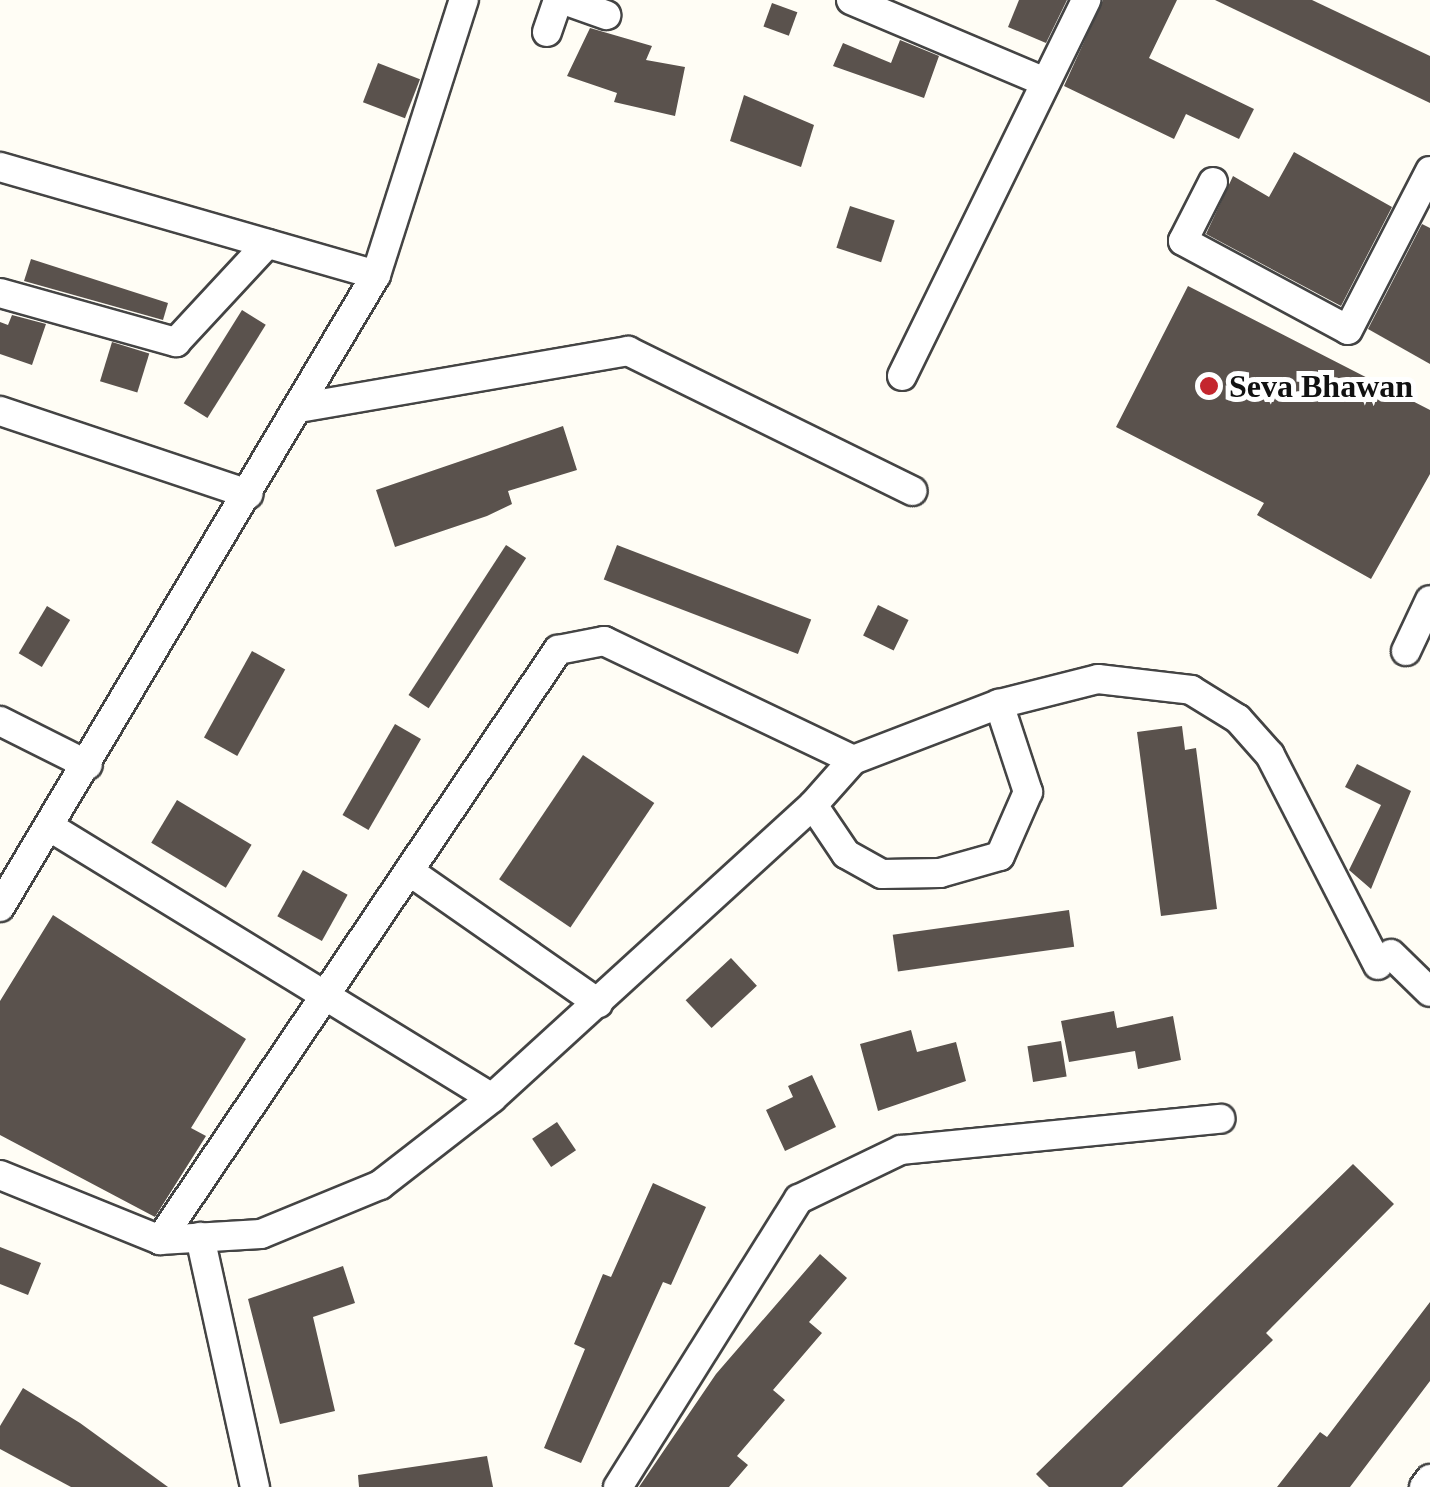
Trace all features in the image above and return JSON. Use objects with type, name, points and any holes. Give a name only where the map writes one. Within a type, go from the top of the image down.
[{"type":"street","points":[[0,907],[248,494],[304,408],[376,276],[464,0]]},
{"type":"street","points":[[547,32],[561,0],[606,16]]},
{"type":"street","points":[[851,0],[1046,82]]},
{"type":"street","points":[[902,376],[1086,0]]},
{"type":"street","points":[[0,167],[376,276]]},
{"type":"street","points":[[1213,182],[1183,241],[1348,330],[1430,171]]},
{"type":"street","points":[[0,292],[176,342],[266,244]]},
{"type":"street","points":[[304,408],[628,352],[912,491]]},
{"type":"street","points":[[0,411],[248,494]]},
{"type":"street","points":[[1406,652],[1430,600]]},
{"type":"street","points":[[160,1240],[558,650],[604,641],[853,760]]},
{"type":"street","points":[[0,1175],[160,1240],[261,1234],[380,1185],[492,1098],[598,1003],[813,805],[853,760],[999,704],[1098,679],[1190,690],[1238,719],[1270,755],[1384,960],[1430,992]]},
{"type":"street","points":[[813,805],[846,854],[882,874],[940,874],[1000,856],[1028,792],[999,704]]},
{"type":"street","points":[[0,721],[88,764]]},
{"type":"street","points":[[50,827],[492,1098]]},
{"type":"street","points":[[409,871],[598,1003]]},
{"type":"street","points":[[618,1487],[799,1199],[901,1150],[1220,1118]]},
{"type":"street","points":[[200,1237],[255,1487]]},
{"type":"street","points":[[1424,1487],[1430,1480]]},
{"type":"building","points":[[1019,0],[1067,0],[1046,43],[1008,27]]},
{"type":"building","points":[[1103,0],[1177,0],[1149,58],[1254,109],[1239,139],[1186,114],[1174,139],[1064,86]]},
{"type":"building","points":[[1215,0],[1312,0],[1430,56],[1430,103]]},
{"type":"building","points":[[772,3],[797,12],[789,36],[763,26]]},
{"type":"building","points":[[590,28],[652,46],[646,60],[685,67],[675,116],[614,102],[617,93],[567,76]]},
{"type":"building","points":[[900,40],[939,56],[924,98],[833,66],[843,43],[891,63]]},
{"type":"building","points":[[378,63],[420,79],[405,118],[363,102]]},
{"type":"building","points":[[744,95],[814,125],[801,167],[730,141]]},
{"type":"building","points":[[1294,152],[1392,207],[1341,306],[1206,234],[1233,176],[1269,197]]},
{"type":"building","points":[[850,206],[895,221],[881,262],[836,248]]},
{"type":"building","points":[[1422,224],[1430,228],[1430,364],[1368,329]]},
{"type":"building","points":[[31,259],[168,303],[163,320],[24,281]]},
{"type":"building","points":[[1188,286],[1430,410],[1430,474],[1371,579],[1257,515],[1264,503],[1116,427]]},
{"type":"building","points":[[242,310],[266,325],[207,418],[184,403]]},
{"type":"building","points":[[12,315],[46,324],[32,365],[0,354],[0,322],[8,325]]},
{"type":"building","points":[[112,342],[149,353],[137,393],[100,381]]},
{"type":"building","points":[[563,426],[577,470],[508,491],[512,504],[395,547],[376,490]]},
{"type":"building","points":[[506,545],[526,558],[429,708],[409,695]]},
{"type":"building","points":[[617,545],[811,620],[798,654],[604,580]]},
{"type":"building","points":[[878,605],[909,620],[894,650],[863,636]]},
{"type":"building","points":[[47,606],[70,620],[42,667],[19,653]]},
{"type":"building","points":[[252,651],[285,669],[237,756],[204,738]]},
{"type":"building","points":[[395,724],[421,739],[368,830],[342,815]]},
{"type":"building","points":[[1182,726],[1185,750],[1196,748],[1217,909],[1161,916],[1137,732]]},
{"type":"building","points":[[583,755],[654,803],[570,927],[499,879]]},
{"type":"building","points":[[1357,764],[1411,791],[1371,889],[1349,870],[1381,805],[1345,787]]},
{"type":"building","points":[[177,800],[252,845],[226,888],[151,843]]},
{"type":"building","points":[[303,870],[348,895],[322,941],[277,916]]},
{"type":"building","points":[[1069,910],[1074,947],[898,971],[893,935]]},
{"type":"building","points":[[53,915],[246,1039],[191,1128],[206,1136],[155,1217],[0,1135],[0,1001]]},
{"type":"building","points":[[731,958],[757,986],[712,1028],[686,1000]]},
{"type":"building","points":[[1114,1011],[1117,1028],[1173,1016],[1181,1060],[1138,1069],[1135,1051],[1069,1062],[1061,1021]]},
{"type":"building","points":[[911,1030],[917,1052],[956,1042],[966,1081],[878,1111],[860,1044]]},
{"type":"building","points":[[1061,1041],[1067,1077],[1033,1082],[1027,1046]]},
{"type":"building","points":[[812,1075],[836,1127],[785,1151],[766,1110],[793,1097],[788,1086]]},
{"type":"building","points":[[557,1122],[576,1150],[551,1167],[532,1139]]},
{"type":"building","points":[[1353,1164],[1394,1204],[1266,1333],[1273,1340],[1122,1487],[1049,1487],[1036,1474]]},
{"type":"building","points":[[653,1183],[706,1207],[671,1285],[663,1282],[581,1463],[544,1448],[585,1349],[574,1344],[603,1274],[611,1277]]},
{"type":"building","points":[[0,1247],[41,1263],[28,1295],[0,1284]]},
{"type":"building","points":[[820,1254],[847,1278],[809,1322],[822,1333],[773,1390],[785,1400],[737,1456],[748,1465],[729,1487],[639,1487],[716,1374]]},
{"type":"building","points":[[343,1266],[355,1303],[313,1317],[335,1411],[280,1424],[248,1299]]},
{"type":"building","points":[[1430,1302],[1430,1381],[1350,1487],[1277,1487],[1320,1432],[1327,1437]]},
{"type":"building","points":[[23,1388],[80,1423],[168,1487],[71,1487],[0,1449],[0,1426]]},
{"type":"building","points":[[487,1456],[493,1487],[359,1487],[358,1475]]},
{"type":"place","name":"Seva Bhawan","points":[[1209,386]]}]
